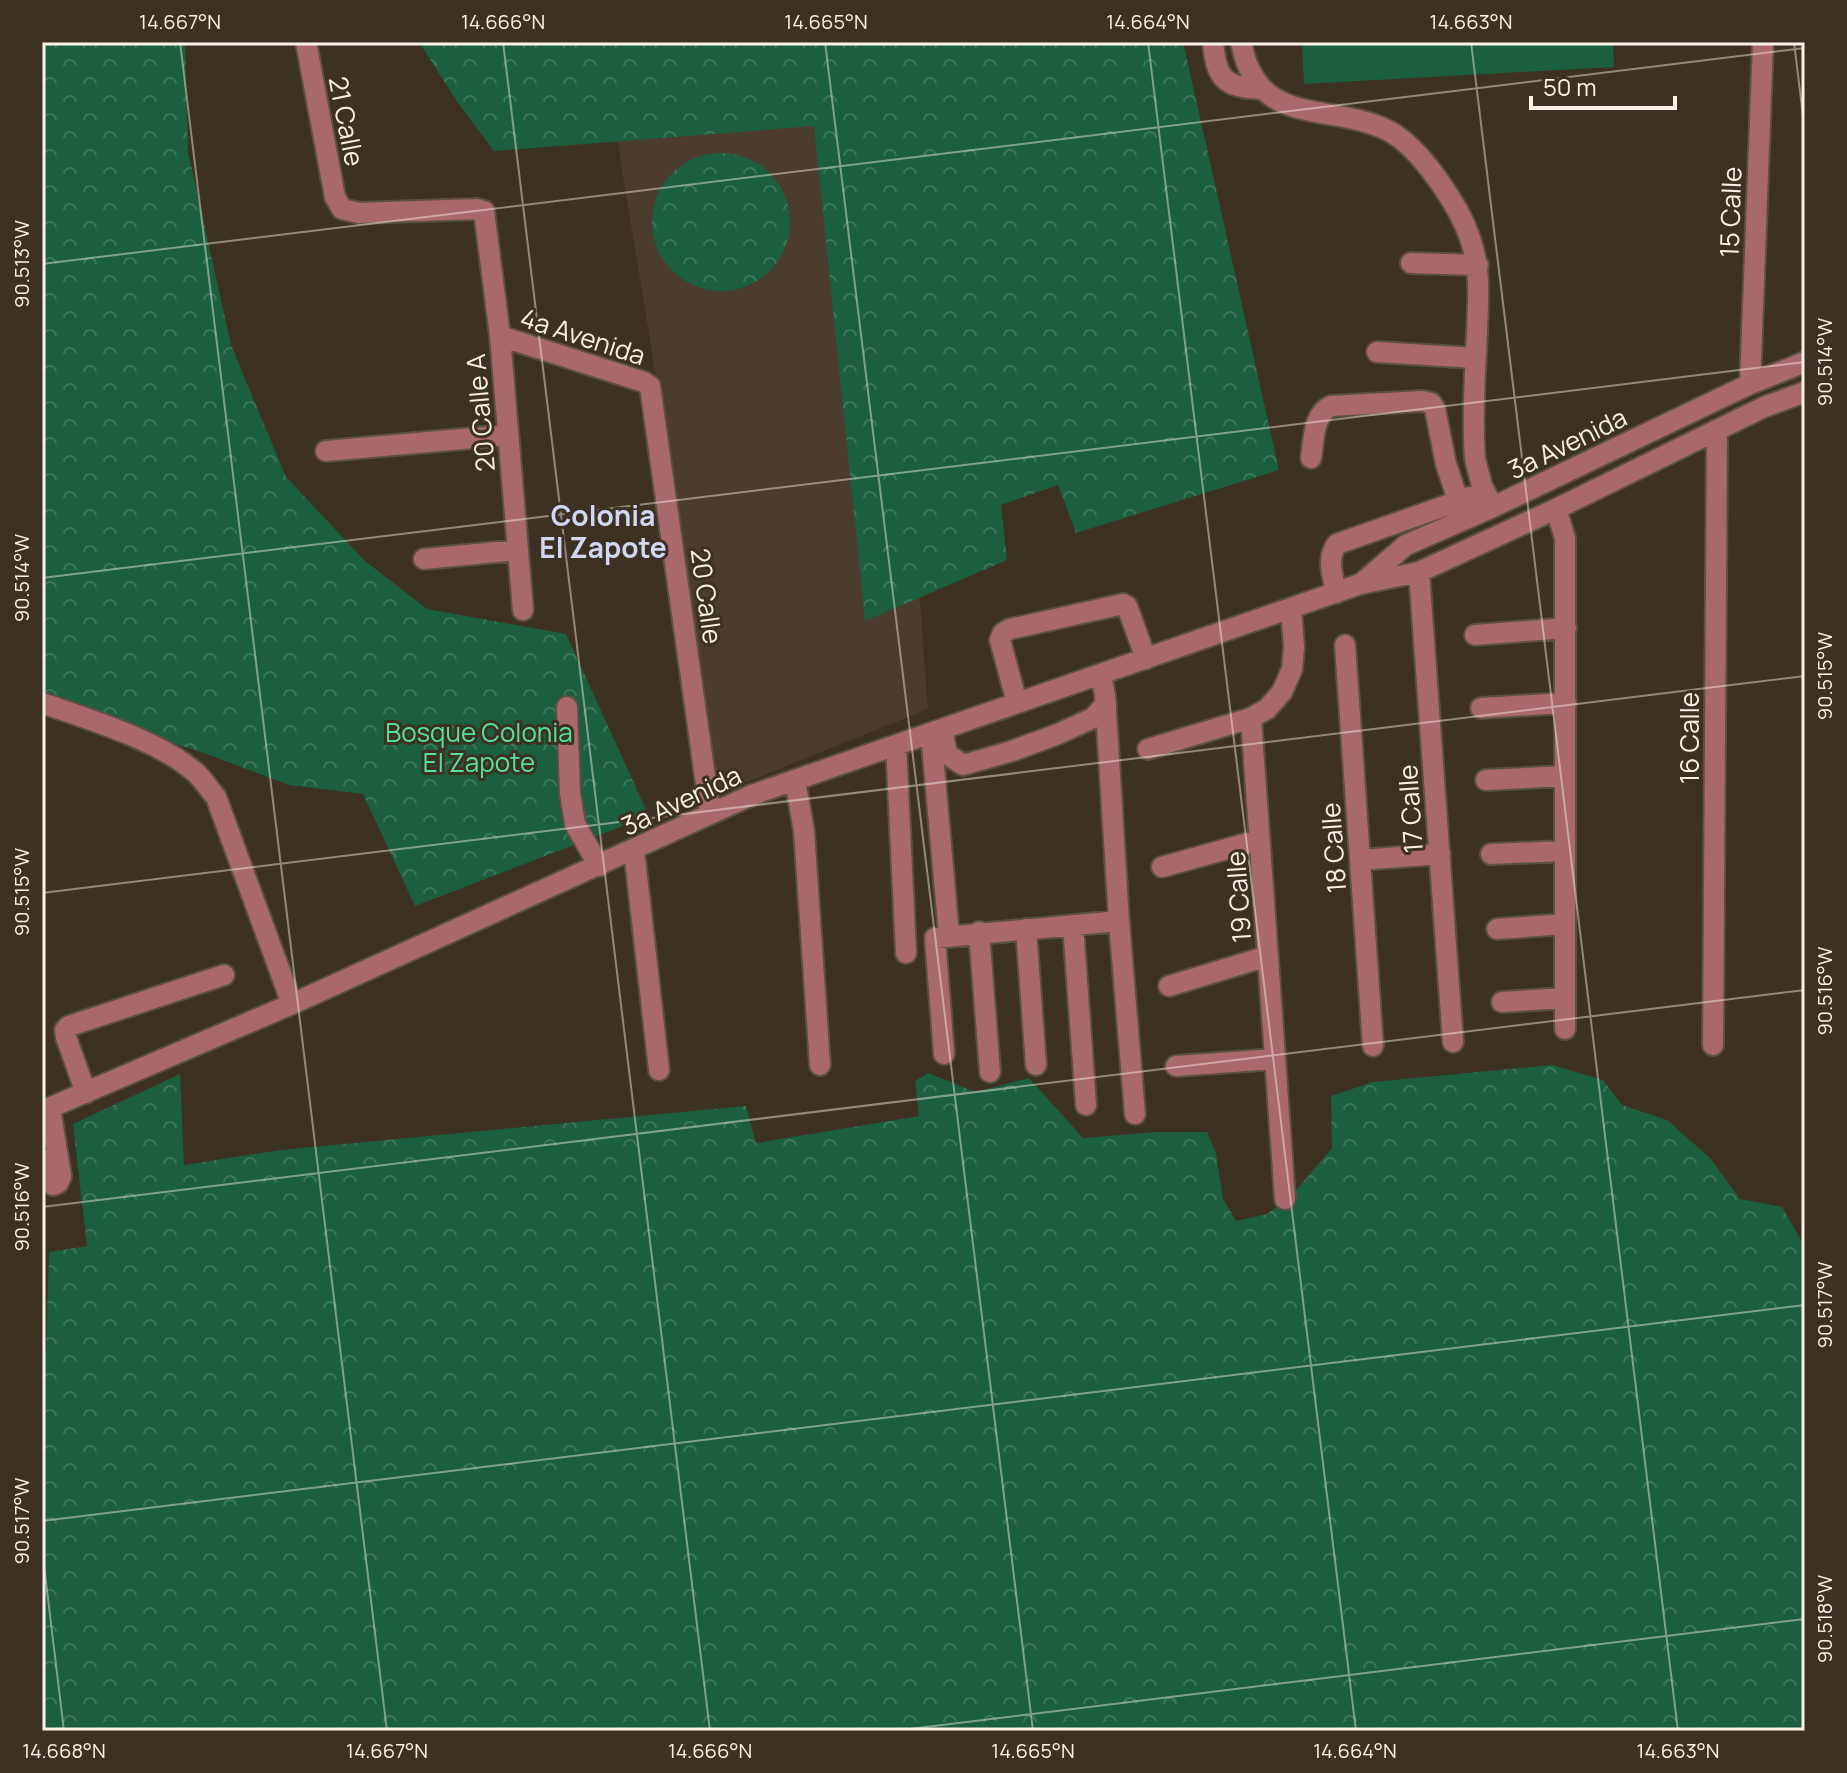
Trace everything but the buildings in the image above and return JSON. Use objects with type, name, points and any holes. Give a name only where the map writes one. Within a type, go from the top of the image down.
[{"type":"street","name":"21 Calle","points":[[306,42],[335,197],[342,209],[359,213],[484,211]]},
{"type":"street","points":[[1213,42],[1215,65],[1225,81],[1239,89],[1262,89]]},
{"type":"street","points":[[1241,42],[1248,69],[1262,89],[1286,106],[1377,126],[1410,145],[1427,165],[1464,225],[1478,265],[1475,459],[1489,500],[1458,500],[1337,544],[1331,551],[1330,560],[1336,593]]},
{"type":"street","name":"15 Calle","points":[[1750,384],[1763,42]]},
{"type":"street","name":"20 Calle A","points":[[484,211],[500,336],[523,610]]},
{"type":"street","points":[[1411,263],[1478,265]]},
{"type":"street","name":"4a Avenida","points":[[500,336],[650,386]]},
{"type":"street","points":[[1377,352],[1475,358]]},
{"type":"street","name":"3a Avenida","points":[[1360,584],[1406,545],[1489,500],[1805,362]]},
{"type":"street","name":"20 Calle","points":[[650,386],[710,812]]},
{"type":"street","name":"3a Avenida","points":[[46,1109],[292,1004],[634,850],[710,812],[1360,584],[1419,572],[1717,430],[1805,392]]},
{"type":"street","points":[[1311,458],[1318,418],[1324,409],[1331,406],[1431,403],[1458,500]]},
{"type":"street","name":"16 Calle","points":[[1713,1045],[1717,430]]},
{"type":"street","points":[[326,451],[508,435]]},
{"type":"street","points":[[1556,509],[1565,538],[1565,1029]]},
{"type":"street","points":[[424,559],[518,550]]},
{"type":"street","name":"17 Calle","points":[[1419,572],[1453,1042]]},
{"type":"street","points":[[1017,703],[1000,640],[1003,633],[1010,629],[1123,604],[1127,606],[1146,659]]},
{"type":"street","points":[[1148,749],[1251,718],[1273,703],[1289,677],[1294,647],[1291,608]]},
{"type":"street","points":[[1475,635],[1566,628]]},
{"type":"street","name":"18 Calle","points":[[1345,645],[1373,1046]]},
{"type":"street","points":[[1101,675],[1106,704],[1135,1114]]},
{"type":"street","points":[[42,703],[106,725],[162,751],[195,772],[209,788],[216,797],[292,1004]]},
{"type":"street","points":[[1481,708],[1566,703]]},
{"type":"street","points":[[937,731],[947,754],[963,765],[1058,734],[1093,718],[1106,704]]},
{"type":"street","points":[[567,707],[570,793],[575,824],[599,866]]},
{"type":"street","name":"19 Calle","points":[[1251,718],[1285,1199]]},
{"type":"street","points":[[937,731],[949,935]]},
{"type":"street","points":[[896,745],[906,953]]},
{"type":"street","points":[[1486,780],[1565,776]]},
{"type":"street","points":[[795,780],[804,831],[820,1065]]},
{"type":"street","points":[[1162,867],[1259,840]]},
{"type":"street","points":[[634,850],[659,1070]]},
{"type":"street","points":[[1491,854],[1565,851]]},
{"type":"street","points":[[1360,860],[1440,854]]},
{"type":"street","points":[[944,1054],[934,940],[949,935],[1119,921]]},
{"type":"street","points":[[1497,929],[1565,924]]},
{"type":"street","points":[[1073,925],[1086,1105]]},
{"type":"street","points":[[1026,929],[1036,1065]]},
{"type":"street","points":[[979,932],[990,1072]]},
{"type":"street","points":[[1169,986],[1268,956]]},
{"type":"street","points":[[86,1093],[66,1037],[65,1030],[69,1026],[224,975]]},
{"type":"street","points":[[1502,1002],[1565,998]]},
{"type":"street","points":[[1176,1066],[1275,1059]]},
{"type":"street","points":[[42,1160],[49,1182],[53,1185],[58,1183],[61,1176],[46,1109]]},
{"type":"shaded area","points":[[607,42],[896,42],[893,247],[928,709],[704,799],[657,383],[621,164]]},
{"type":"green space","name":"Bosque Colonia El Zapote","points":[[42,42],[185,42],[188,152],[231,345],[286,477],[365,561],[427,609],[566,634],[649,816],[415,906],[363,794],[289,785],[204,753],[56,706],[42,693]]},
{"type":"green space","points":[[419,42],[1183,42],[1279,470],[1076,533],[1058,485],[1001,505],[1007,560],[865,621],[814,126],[494,151],[458,103]]},
{"type":"green space","points":[[1302,42],[1613,42],[1614,67],[1304,84]]},
{"type":"green space","points":[[721,153],[747,159],[770,173],[784,196],[790,222],[784,248],[770,271],[747,285],[721,291],[695,285],[672,271],[658,248],[652,222],[658,196],[672,173],[695,159]]},
{"type":"green space","points":[[1552,1065],[1603,1080],[1622,1105],[1667,1120],[1710,1158],[1740,1199],[1782,1207],[1805,1247],[1805,1731],[42,1731],[42,1349],[46,1348],[49,1252],[87,1246],[73,1124],[180,1074],[184,1165],[281,1150],[746,1106],[756,1143],[919,1116],[915,1081],[928,1073],[975,1092],[1029,1078],[1083,1138],[1157,1132],[1207,1132],[1216,1153],[1223,1199],[1236,1221],[1267,1214],[1291,1196],[1332,1148],[1331,1096],[1373,1082]]},
{"type":"district","name":"Colonia El Zapote","points":[[603,531]]}]
